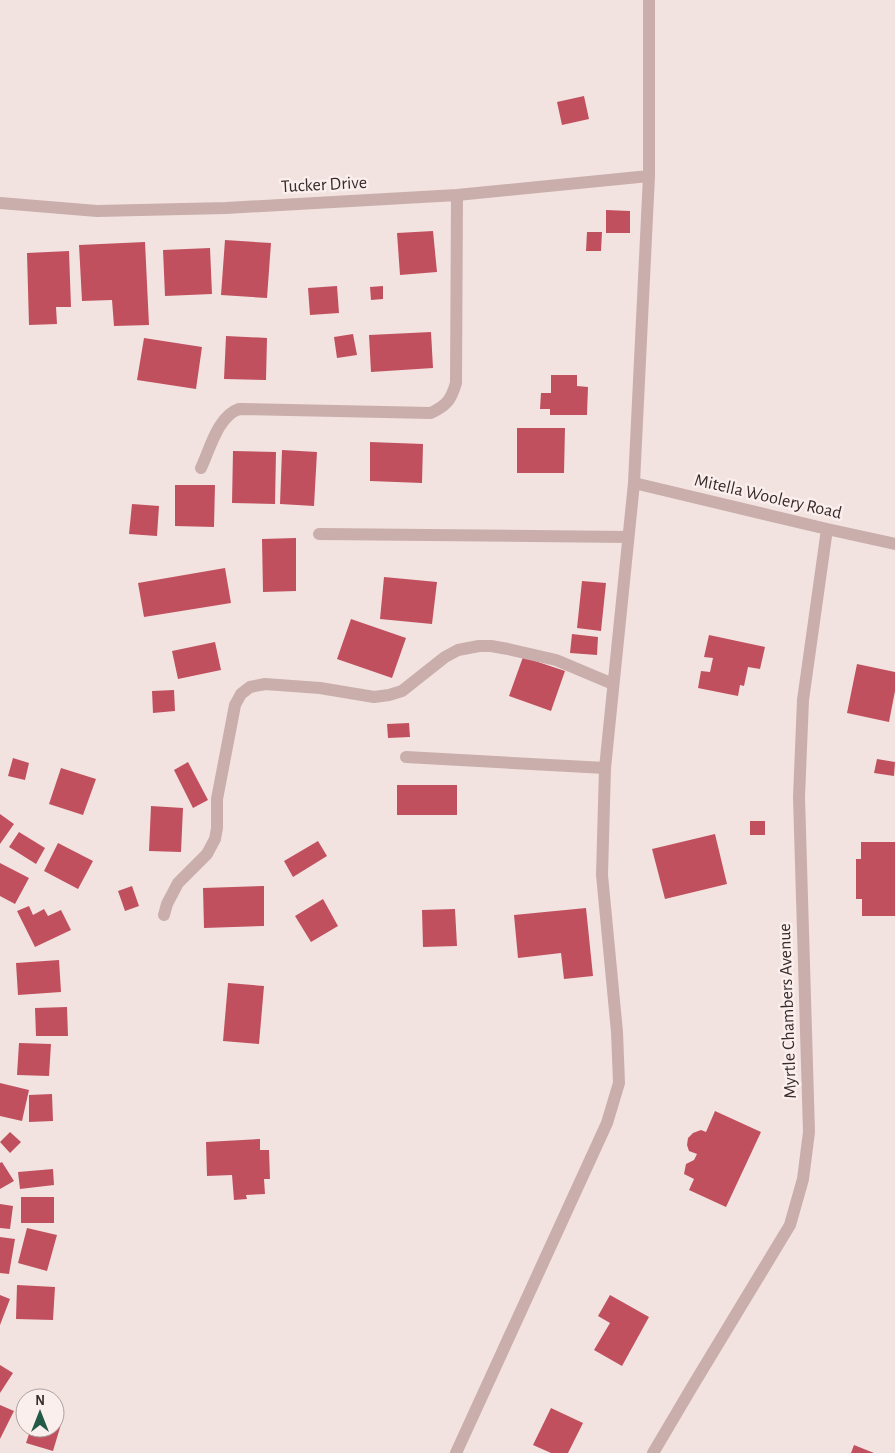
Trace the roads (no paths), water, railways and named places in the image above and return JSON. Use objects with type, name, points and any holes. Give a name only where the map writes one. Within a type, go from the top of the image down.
[{"type":"street","points":[[456,1453],[606,1123],[619,1083],[617,1032],[602,875],[605,768],[634,483],[649,176],[649,0]]},
{"type":"street","name":"Tucker Drive","points":[[0,203],[97,211],[226,208],[457,195],[649,176]]},
{"type":"street","points":[[201,468],[223,420],[227,415],[239,409],[432,413],[444,406],[452,396],[456,383],[457,195]]},
{"type":"street","name":"Mitella Woolery Road","points":[[634,483],[895,544]]},
{"type":"street","name":"Myrtle Chambers Avenue","points":[[653,1453],[790,1225],[803,1179],[808,1132],[799,797],[800,768],[803,700],[827,529]]},
{"type":"street","points":[[319,534],[628,537]]},
{"type":"street","points":[[164,915],[167,904],[178,883],[207,854],[215,839],[217,799],[235,705],[240,694],[250,687],[265,684],[283,685],[320,688],[374,697],[389,695],[402,691],[445,657],[468,648],[491,646],[556,660],[613,684]]},
{"type":"street","points":[[406,757],[605,768]]}]
